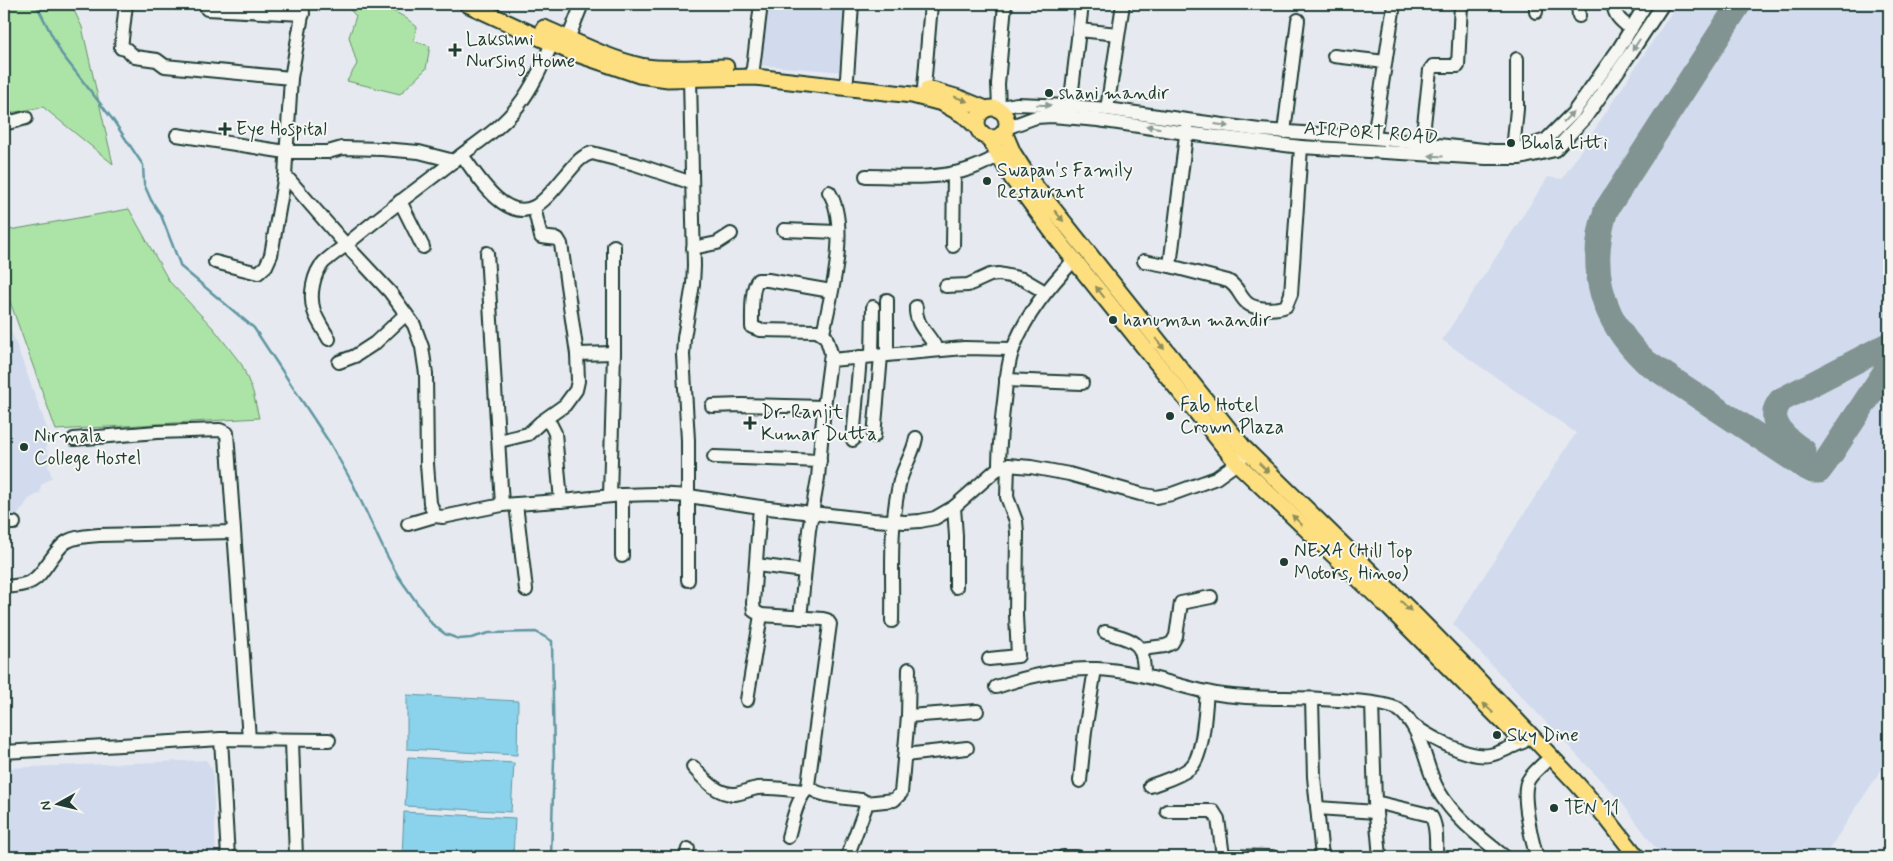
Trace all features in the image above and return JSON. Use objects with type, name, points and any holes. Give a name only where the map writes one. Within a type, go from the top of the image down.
[{"type":"main road","points":[[467,4],[604,65],[651,78],[755,77],[912,96],[942,103],[965,116],[988,138],[1026,198],[1237,463],[1544,762],[1598,823],[1624,857]]},
{"type":"main road","points":[[490,4],[568,39],[640,65],[663,68],[753,68],[847,78],[924,88],[1001,111],[1005,116],[1005,130],[1013,153],[1031,181],[1124,296],[1195,389],[1247,451],[1466,667],[1605,816],[1637,857]]},
{"type":"main road","points":[[977,127],[977,118],[982,111],[994,108]]},
{"type":"main road","points":[[988,138],[997,138],[1005,130]]},
{"type":"street","points":[[126,4],[121,48],[126,49],[134,58],[158,60],[166,66],[292,78]]},
{"type":"street","points":[[568,39],[582,4]]},
{"type":"street","points":[[753,68],[761,4]]},
{"type":"street","points":[[847,78],[852,4]]},
{"type":"street","points":[[924,88],[930,4]]},
{"type":"street","points":[[994,108],[999,75],[1005,4]]},
{"type":"street","points":[[1069,106],[1082,4]]},
{"type":"street","points":[[1107,109],[1123,4]]},
{"type":"street","points":[[1374,138],[1394,4]]},
{"type":"street","points":[[1422,143],[1430,70],[1433,66],[1458,66],[1461,4]]},
{"type":"street","points":[[1614,4],[1617,18],[1631,28]]},
{"type":"street","name":"AIRPORT ROAD","points":[[1005,130],[1025,120],[1044,115],[1187,127],[1374,138],[1493,152],[1513,151],[1546,140],[1573,113],[1646,4]]},
{"type":"street","name":"AIRPORT ROAD","points":[[994,108],[1017,104],[1107,109],[1187,127],[1301,147],[1486,158],[1520,158],[1555,150],[1585,118],[1663,4]]},
{"type":"street","points":[[207,9],[304,9],[292,78],[285,175],[275,241],[266,266],[258,273],[215,262]]},
{"type":"street","points":[[1284,132],[1298,20]]},
{"type":"street","points":[[1079,30],[1118,34]]},
{"type":"street","points":[[328,339],[314,311],[312,302],[314,286],[319,270],[324,262],[400,201],[478,144],[516,108],[533,85],[552,43]]},
{"type":"street","points":[[1334,56],[1385,62]]},
{"type":"street","points":[[1513,151],[1517,109],[1517,59]]},
{"type":"street","points":[[688,580],[688,440],[683,355],[693,284],[690,78]]},
{"type":"street","points":[[4,124],[26,118]]},
{"type":"street","points":[[1170,266],[1187,127]]},
{"type":"street","points":[[177,135],[286,152],[328,152],[342,148],[382,149],[458,158],[502,204],[518,210],[534,207],[545,198],[580,159],[592,152],[692,183]]},
{"type":"street","points":[[1144,261],[1228,281],[1234,284],[1243,299],[1253,306],[1277,308],[1286,306],[1291,294],[1301,147]]},
{"type":"street","points":[[866,176],[926,177],[954,173],[975,167],[998,156]]},
{"type":"street","points":[[953,246],[954,173]]},
{"type":"street","points":[[285,175],[390,292],[406,314],[419,337],[426,362],[427,464],[430,503],[435,516]]},
{"type":"street","points":[[800,618],[804,571],[818,478],[824,407],[831,360],[829,344],[823,333],[835,272],[838,232],[837,210],[829,192]]},
{"type":"street","points":[[400,201],[423,246]]},
{"type":"street","points":[[499,441],[528,434],[561,409],[571,398],[578,381],[577,354],[561,244],[558,239],[541,237],[534,207]]},
{"type":"street","points":[[784,230],[838,232]]},
{"type":"street","points":[[693,248],[717,243],[731,234]]},
{"type":"street","points":[[614,246],[616,495],[622,556]]},
{"type":"street","points":[[487,253],[502,505]]},
{"type":"street","points":[[989,659],[1018,656],[1016,521],[1007,497],[1000,440],[1006,380],[1013,349],[1029,316],[1045,292],[1074,260]]},
{"type":"street","points":[[946,286],[968,285],[999,274],[1023,279],[1045,292]]},
{"type":"street","points":[[823,333],[802,329],[760,330],[752,327],[756,280],[768,280],[831,291]]},
{"type":"street","points":[[853,440],[875,356],[887,300]]},
{"type":"street","points":[[873,307],[875,356],[874,436]]},
{"type":"street","points":[[916,307],[918,323],[930,337],[937,350]]},
{"type":"street","points":[[340,362],[355,356],[375,343],[406,314]]},
{"type":"street","points":[[831,360],[964,348],[1013,349]]},
{"type":"street","points":[[577,354],[614,353]]},
{"type":"street","points":[[1006,380],[1082,383]]},
{"type":"street","points":[[712,406],[824,407]]},
{"type":"street","points":[[545,420],[553,428],[556,437],[561,501]]},
{"type":"street","points":[[74,439],[157,432],[225,431],[228,435],[249,739]]},
{"type":"street","points":[[892,621],[893,521],[900,480],[914,451],[916,438]]},
{"type":"street","points":[[408,524],[435,516],[443,517],[502,505],[616,495],[689,496],[760,507],[905,522],[935,518],[954,507],[1004,466],[1030,467],[1069,474],[1156,497],[1202,484],[1225,472],[1237,463],[1247,451]]},
{"type":"street","points":[[714,457],[820,461]]},
{"type":"street","points":[[516,504],[526,590]]},
{"type":"street","points":[[760,507],[753,607],[756,613],[761,615],[823,619],[827,620],[830,624],[807,790],[801,797],[788,837]]},
{"type":"street","points":[[954,507],[956,587]]},
{"type":"street","points":[[4,587],[28,584],[35,580],[61,546],[79,537],[99,534],[234,532]]},
{"type":"street","points":[[756,565],[804,571]]},
{"type":"street","points":[[1142,649],[1165,646],[1172,643],[1176,636],[1182,604],[1211,597]]},
{"type":"street","points":[[747,700],[761,615]]},
{"type":"street","points":[[1105,632],[1133,640],[1142,649],[1144,675]]},
{"type":"street","points":[[693,767],[707,782],[726,793],[732,794],[756,788],[766,788],[807,790],[862,800],[866,803],[890,801],[898,798],[902,788],[905,755],[909,669]]},
{"type":"street","points":[[996,687],[1036,675],[1095,669],[1144,675],[1207,692],[1256,698],[1312,699],[1393,707],[1414,726],[1447,745],[1477,755],[1490,755],[1523,742]]},
{"type":"street","points":[[1080,782],[1085,732],[1095,669]]},
{"type":"street","points":[[1150,786],[1191,768],[1196,762],[1201,741],[1207,692]]},
{"type":"street","points":[[1312,699],[1314,777],[1322,857]]},
{"type":"street","points":[[1372,704],[1375,808],[1380,857]]},
{"type":"street","points":[[908,716],[976,711]]},
{"type":"street","points":[[1414,726],[1430,774],[1445,801],[1474,832],[1505,857]]},
{"type":"street","points":[[222,738],[228,857]]},
{"type":"street","points":[[4,752],[222,738],[292,741],[329,740]]},
{"type":"street","points":[[292,741],[296,857]]},
{"type":"street","points":[[905,755],[967,748]]},
{"type":"street","points":[[1537,857],[1530,830],[1526,790],[1528,779],[1544,762]]},
{"type":"street","points":[[847,857],[866,803]]},
{"type":"street","points":[[1318,808],[1375,808],[1430,815],[1435,830],[1436,857]]},
{"type":"street","points":[[1167,811],[1206,810],[1216,814],[1223,856],[1272,857]]},
{"type":"street","points":[[1063,857],[1077,857]]},
{"type":"shaded area","points":[[763,4],[850,4],[844,72],[755,65]]},
{"type":"shaded area","points":[[1677,4],[1889,4],[1889,758],[1824,857],[1662,857],[1622,803],[1453,624],[1576,433],[1442,340],[1548,177],[1562,179]]},
{"type":"shaded area","points":[[4,311],[50,436],[46,449],[51,460],[48,465],[52,477],[41,485],[40,493],[29,499],[17,516],[4,516]]},
{"type":"shaded area","points":[[206,760],[213,771],[216,857],[4,857],[4,768]]},
{"type":"green space","points":[[4,4],[71,4],[82,27],[113,164],[43,107],[4,114]]},
{"type":"green space","points":[[344,4],[368,4],[368,6],[383,8],[400,15],[417,27],[414,41],[430,46],[426,69],[400,94],[347,81],[357,64],[349,37],[356,16]]},
{"type":"green space","points":[[129,209],[169,281],[214,329],[242,365],[253,392],[259,418],[56,430],[4,285],[4,231]]},
{"type":"water","points":[[407,695],[518,701],[517,755],[407,749]]},
{"type":"water","points":[[408,757],[514,763],[511,812],[405,806]]},
{"type":"water","points":[[404,812],[515,818],[513,857],[402,857]]},
{"type":"waterway","points":[[36,4],[61,53],[113,120],[143,165],[144,184],[151,200],[161,215],[181,267],[254,328],[331,445],[353,484],[398,576],[432,624],[445,634],[459,639],[489,633],[536,632],[552,641],[554,760],[551,857]]},
{"type":"taxiway","points":[[1739,4],[1606,210],[1600,232],[1598,273],[1609,311],[1618,329],[1646,362],[1813,471],[1819,471],[1825,463],[1889,366]]},
{"type":"taxiway","points":[[1804,451],[1779,429],[1775,415],[1776,408],[1781,400],[1889,344]]},
{"type":"place","name":"Lakshmi Nursing Home","points":[[455,50]]},
{"type":"place","name":"shani mandir","points":[[1049,93]]},
{"type":"place","name":"Eye Hospital","points":[[225,129]]},
{"type":"place","name":"Bhola Litti","points":[[1511,143]]},
{"type":"place","name":"Swapan's Family Restaurant","points":[[987,181]]},
{"type":"place","name":"hanuman mandir","points":[[1113,320]]},
{"type":"place","name":"Fab Hotel Crown Plaza","points":[[1170,416]]},
{"type":"place","name":"Dr. Ranjit Kumar Dutta","points":[[750,423]]},
{"type":"place","name":"Nirmala College Hostel","points":[[24,447]]},
{"type":"place","name":"NEXA (Hill Top Motors, Hinoo)","points":[[1284,562]]},
{"type":"place","name":"Sky Dine","points":[[1497,735]]},
{"type":"place","name":"TEN 11","points":[[1554,808]]}]
